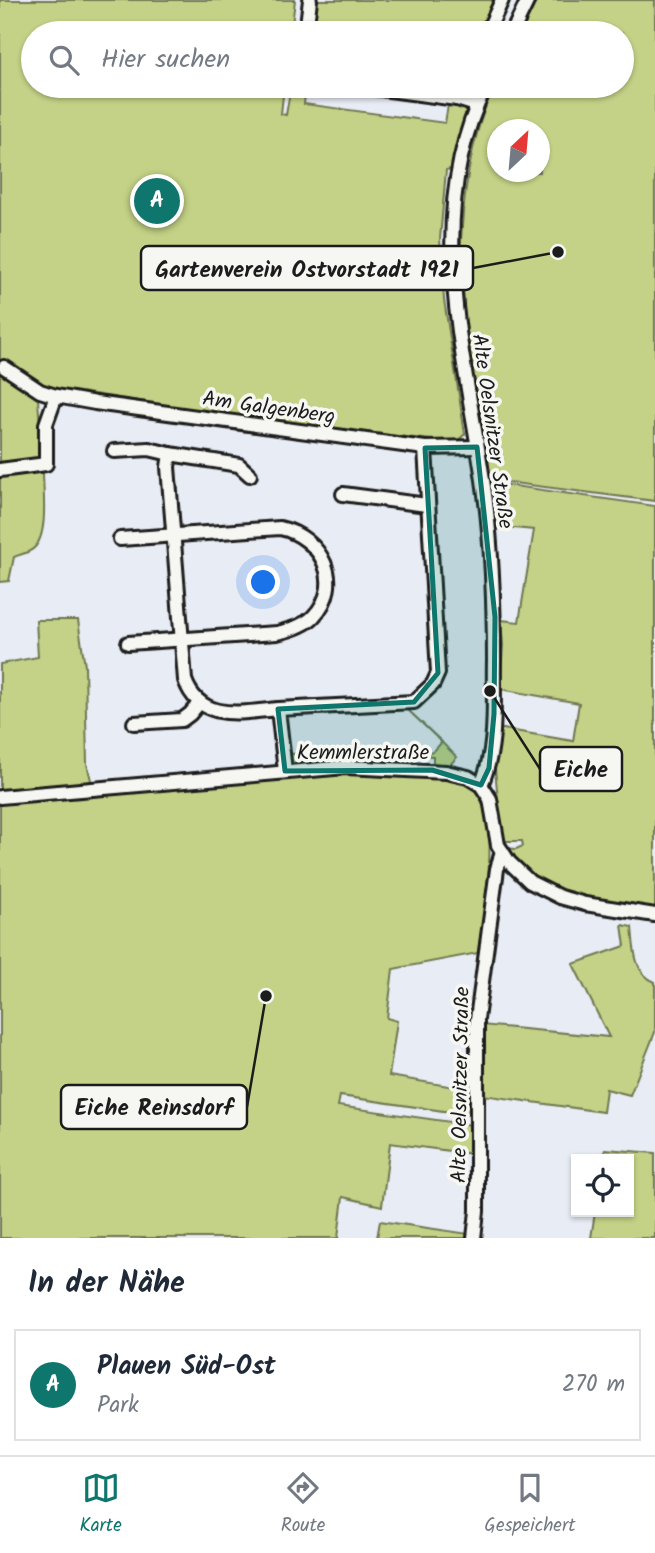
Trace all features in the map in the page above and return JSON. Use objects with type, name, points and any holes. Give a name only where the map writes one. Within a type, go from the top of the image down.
[{"type":"street","points":[[307,21],[310,0]]},
{"type":"street","points":[[492,21],[502,0]]},
{"type":"street","points":[[518,21],[528,0]]},
{"type":"street","points":[[449,98],[476,105]]},
{"type":"street","name":"Alte Oelsnitzer Straße","points":[[480,98],[463,150],[451,217],[454,302],[486,505],[495,617],[494,714],[489,768],[481,785]]},
{"type":"street","name":"Am Galgenberg","points":[[4,367],[40,391],[108,405],[425,448],[477,447]]},
{"type":"street","points":[[0,470],[46,464],[46,424],[56,396]]},
{"type":"street","points":[[170,454],[168,467],[185,680],[189,692],[200,702],[223,713],[414,702],[433,684],[438,673],[425,448]]},
{"type":"street","points":[[114,451],[149,449],[239,465],[250,475]]},
{"type":"street","points":[[343,494],[427,505]]},
{"type":"street","points":[[120,539],[272,528],[294,531],[316,546],[327,570],[324,598],[313,617],[295,628],[278,633],[128,643]]},
{"type":"street","points":[[134,723],[183,719],[190,715],[200,702]]},
{"type":"street","points":[[278,709],[285,771]]},
{"type":"street","name":"Kemmlerstraße","points":[[0,797],[346,767],[432,771],[468,777],[481,785]]},
{"type":"street","points":[[481,785],[490,799],[494,831],[502,851],[509,862],[530,882],[560,898],[655,915]]},
{"type":"street","name":"Alte Oelsnitzer Straße","points":[[474,1238],[477,1211],[477,1019],[497,869],[502,851]]},
{"type":"highlighted area","points":[[477,447],[495,617],[494,714],[489,768],[481,785],[432,770],[285,771],[278,709],[414,702],[438,673],[425,448]]},
{"type":"green space","points":[[0,0],[295,0],[292,21],[21,21],[21,98],[283,98],[281,114],[286,115],[289,98],[305,98],[304,104],[445,123],[448,105],[466,106],[468,110],[451,169],[446,170],[440,239],[444,300],[465,434],[455,443],[244,417],[16,382],[38,399],[42,458],[0,462]]},
{"type":"green space","points":[[310,0],[502,0],[492,21],[307,21]]},
{"type":"green space","points":[[535,0],[655,0],[655,501],[491,480],[463,316],[460,262],[468,172],[478,128],[489,98],[634,98],[634,21],[525,21]]},
{"type":"green space","points":[[43,472],[44,512],[39,541],[32,550],[14,557],[9,581],[0,582],[0,477]]},
{"type":"green space","points":[[493,483],[655,506],[655,911],[591,901],[553,889],[519,866],[505,848],[516,849],[523,846],[522,841],[502,841],[495,769],[497,728],[573,741],[579,703],[500,689],[503,645],[501,620],[519,622],[534,530],[493,526]]},
{"type":"green space","points":[[36,620],[78,620],[85,666],[87,764],[92,784],[0,791],[0,664],[38,657]]},
{"type":"green space","points":[[442,742],[457,757],[449,766],[433,763],[433,756],[397,754],[396,760],[338,759],[299,762],[296,766],[289,760],[288,754],[419,749],[433,752]]},
{"type":"green space","points":[[341,773],[403,773],[450,778],[463,782],[477,793],[485,812],[489,835],[489,861],[478,953],[393,969],[387,1018],[397,1021],[389,1076],[472,1090],[471,1115],[340,1096],[338,1106],[472,1125],[473,1154],[390,1143],[382,1206],[343,1197],[338,1238],[0,1238],[0,804]]},
{"type":"green space","points":[[622,925],[632,927],[634,951],[639,966],[648,978],[655,982],[655,1032],[630,1095],[606,1089],[603,1112],[483,1095],[482,1025],[609,1037],[573,964],[625,946]]},
{"type":"green space","points":[[605,1149],[655,1153],[655,1238],[591,1238],[594,1217],[634,1217],[634,1154],[604,1154]]},
{"type":"green space","points":[[380,1221],[469,1234],[468,1238],[377,1238]]},
{"type":"place","name":"Plauen Süd-Ost","points":[[157,201]]},
{"type":"place","name":"Gartenverein Ostvorstadt 1921","points":[[558,252]]},
{"type":"place","name":"Eiche","points":[[490,691]]},
{"type":"place","name":"Eiche Reinsdorf","points":[[266,996]]}]
